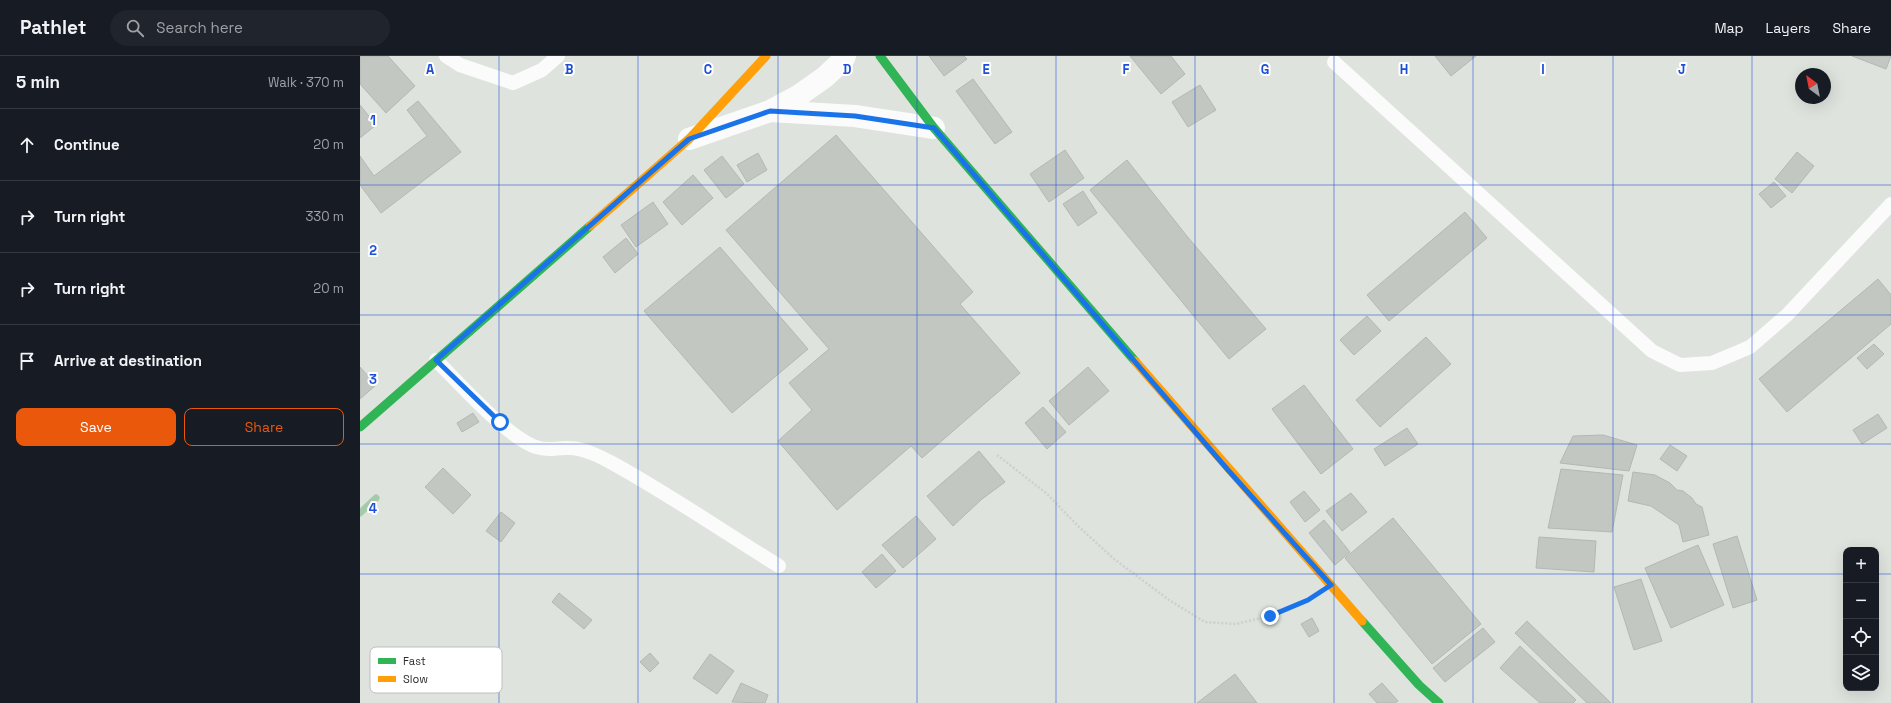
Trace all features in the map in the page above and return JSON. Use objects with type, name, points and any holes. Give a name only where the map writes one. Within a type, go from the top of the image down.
[{"type":"street","points":[[689,139],[770,111],[798,96],[825,77],[846,56]]},
{"type":"street","points":[[880,56],[934,128],[1228,470],[1419,685],[1439,703]]},
{"type":"street","points":[[360,427],[689,139],[761,60]]},
{"type":"street","points":[[770,111],[855,116],[934,128]]},
{"type":"lane","points":[[446,56],[460,65],[513,83],[542,70],[558,56]]},
{"type":"lane","points":[[1334,62],[1652,351],[1680,365],[1712,362],[1750,347],[1787,315],[1891,204]]},
{"type":"lane","points":[[436,360],[500,422],[529,445],[545,450],[567,448],[582,450],[613,463],[779,566]]},
{"type":"path","points":[[997,455],[1046,493],[1078,526],[1114,559],[1169,600],[1205,622],[1236,624],[1270,616],[1308,600],[1331,585]]},
{"type":"building","points":[[360,56],[388,56],[415,86],[386,113],[360,84]]},
{"type":"building","points":[[929,56],[964,56],[967,59],[944,76]]},
{"type":"building","points":[[1130,56],[1171,56],[1185,74],[1161,94]]},
{"type":"building","points":[[1435,56],[1476,56],[1451,76]]},
{"type":"building","points":[[1852,56],[1891,56],[1886,69]]},
{"type":"building","points":[[973,79],[1012,132],[995,144],[956,91]]},
{"type":"building","points":[[1200,85],[1216,110],[1188,127],[1172,102]]},
{"type":"building","points":[[418,101],[461,152],[381,213],[360,185],[360,156],[374,176],[427,136],[407,110]]},
{"type":"building","points":[[360,105],[376,125],[360,138]]},
{"type":"building","points":[[836,135],[973,292],[960,304],[1020,373],[922,458],[911,446],[837,510],[778,441],[812,410],[789,383],[829,349],[726,230]]},
{"type":"building","points":[[1065,150],[1084,178],[1049,202],[1030,174]]},
{"type":"building","points":[[1797,152],[1814,166],[1792,193],[1775,179]]},
{"type":"building","points":[[758,153],[767,170],[747,182],[737,165]]},
{"type":"building","points":[[722,156],[744,184],[726,198],[704,170]]},
{"type":"building","points":[[1127,160],[1186,235],[1266,329],[1229,359],[1090,190]]},
{"type":"building","points":[[693,175],[713,198],[682,225],[663,202]]},
{"type":"building","points":[[1774,182],[1786,196],[1771,208],[1759,194]]},
{"type":"building","points":[[1083,191],[1097,213],[1078,226],[1063,204]]},
{"type":"building","points":[[653,202],[668,224],[636,247],[621,225]]},
{"type":"building","points":[[1465,212],[1487,238],[1389,321],[1367,295]]},
{"type":"building","points":[[626,238],[638,254],[615,273],[603,257]]},
{"type":"building","points":[[720,247],[808,349],[732,413],[644,311]]},
{"type":"building","points":[[1878,279],[1891,295],[1891,324],[1787,412],[1759,379]]},
{"type":"building","points":[[1367,316],[1381,331],[1354,355],[1340,340]]},
{"type":"building","points":[[1426,337],[1451,364],[1380,427],[1356,400]]},
{"type":"building","points":[[1874,344],[1884,354],[1867,369],[1857,358]]},
{"type":"building","points":[[360,367],[376,385],[360,399]]},
{"type":"building","points":[[1088,367],[1109,391],[1069,425],[1049,401]]},
{"type":"building","points":[[1304,385],[1353,449],[1321,474],[1272,409]]},
{"type":"building","points":[[1043,407],[1066,432],[1047,449],[1025,423]]},
{"type":"building","points":[[473,413],[479,422],[462,432],[457,423]]},
{"type":"building","points":[[1878,414],[1887,428],[1862,444],[1853,430]]},
{"type":"building","points":[[1407,428],[1418,444],[1385,466],[1374,449]]},
{"type":"building","points":[[1603,435],[1637,445],[1629,471],[1560,463],[1573,436]]},
{"type":"building","points":[[1670,445],[1687,456],[1677,471],[1660,459]]},
{"type":"building","points":[[979,451],[1005,482],[982,499],[953,526],[927,496]]},
{"type":"building","points":[[443,468],[471,495],[453,514],[425,487]]},
{"type":"building","points":[[1561,469],[1623,475],[1612,532],[1548,528]]},
{"type":"building","points":[[1633,472],[1655,475],[1692,498],[1696,504],[1702,507],[1709,535],[1683,542],[1679,525],[1651,506],[1628,501]]},
{"type":"building","points":[[1304,491],[1320,510],[1305,522],[1290,502]]},
{"type":"building","points":[[1351,493],[1367,512],[1342,531],[1326,511]]},
{"type":"building","points":[[501,512],[515,523],[501,542],[486,531]]},
{"type":"building","points":[[916,516],[936,539],[903,568],[882,545]]},
{"type":"building","points":[[1393,518],[1481,624],[1432,664],[1345,558]]},
{"type":"building","points":[[1324,520],[1350,552],[1335,565],[1309,533]]},
{"type":"building","points":[[1737,536],[1757,600],[1733,608],[1713,544]]},
{"type":"building","points":[[1539,537],[1596,541],[1594,572],[1536,568]]},
{"type":"building","points":[[1698,545],[1724,605],[1671,628],[1645,568]]},
{"type":"building","points":[[882,554],[896,571],[876,588],[862,572]]},
{"type":"building","points":[[1641,579],[1662,641],[1634,650],[1614,587]]},
{"type":"building","points":[[559,593],[592,620],[584,629],[552,602]]},
{"type":"building","points":[[1312,618],[1319,631],[1309,637],[1301,624]]},
{"type":"building","points":[[1527,621],[1611,703],[1587,703],[1515,633]]},
{"type":"building","points":[[1483,628],[1495,642],[1445,682],[1433,668]]},
{"type":"building","points":[[1520,646],[1576,700],[1573,703],[1540,703],[1500,668]]},
{"type":"building","points":[[650,653],[659,663],[650,672],[640,662]]},
{"type":"building","points":[[710,654],[734,671],[717,694],[693,678]]},
{"type":"building","points":[[1235,674],[1257,703],[1197,703]]},
{"type":"building","points":[[741,683],[768,695],[765,703],[732,702]]},
{"type":"building","points":[[1382,683],[1398,701],[1395,703],[1377,703],[1369,694]]},
{"type":"waterway","points":[[360,513],[376,498]]},
{"type":"traffic: fast","points":[[880,56],[934,128],[1135,361]]},
{"type":"traffic: fast","points":[[360,427],[590,226]]},
{"type":"traffic: fast","points":[[1362,621],[1419,685],[1439,703]]},
{"type":"traffic: slow","points":[[590,226],[689,139],[766,56]]},
{"type":"traffic: slow","points":[[1135,361],[1362,621]]},
{"type":"route","points":[[500,422],[436,360],[689,139],[770,111],[855,116],[934,128],[1228,470],[1331,585],[1308,600],[1270,616]]}]
